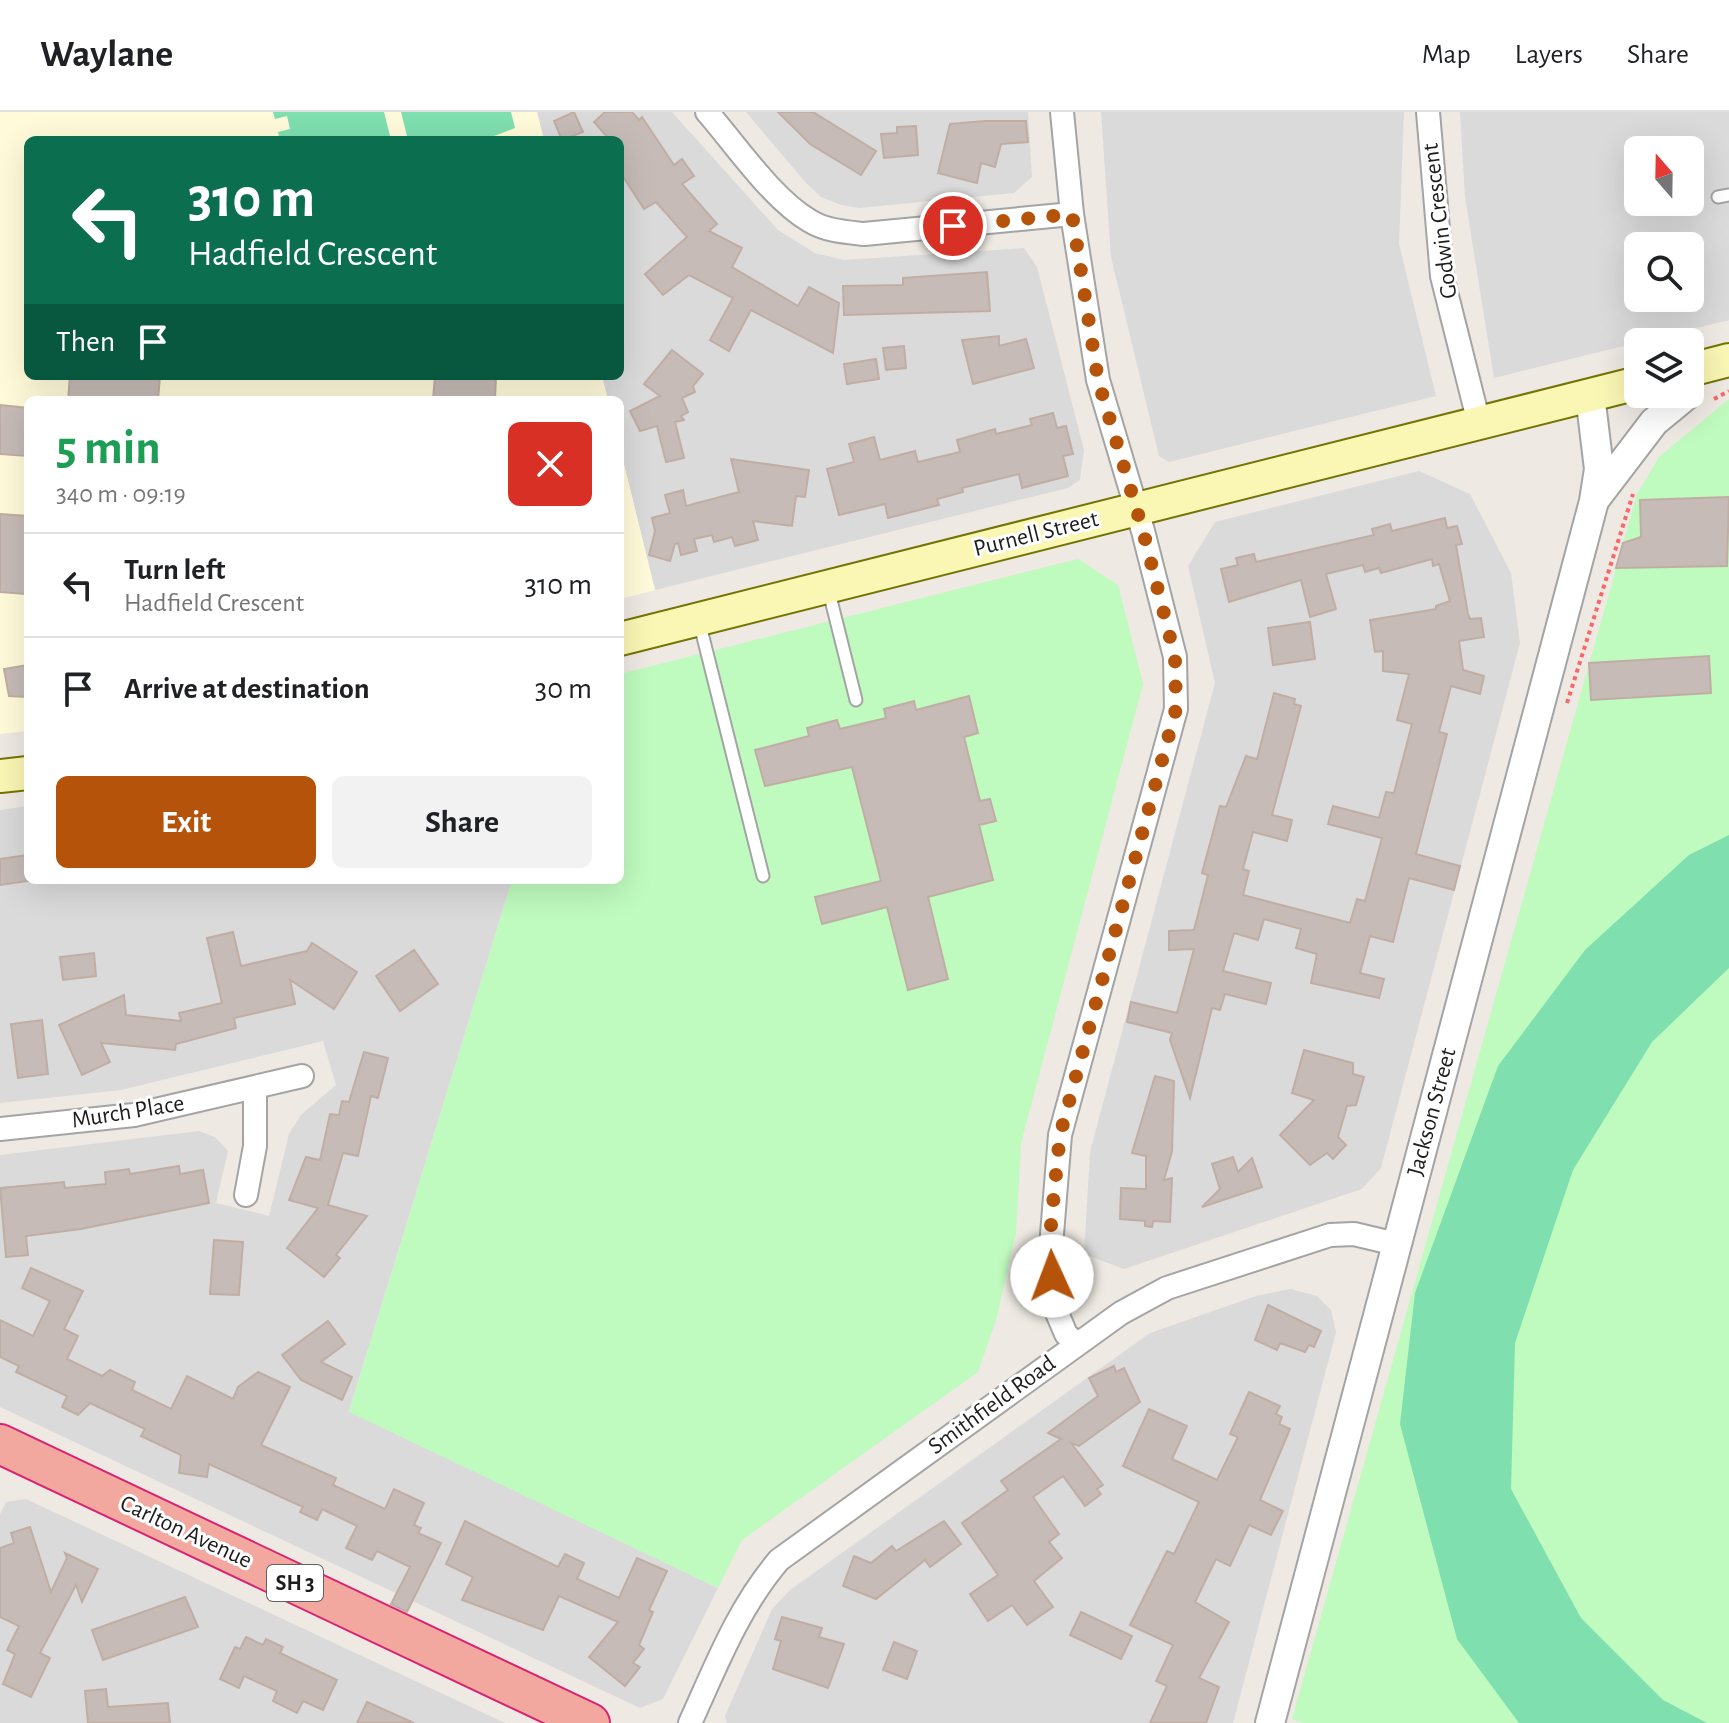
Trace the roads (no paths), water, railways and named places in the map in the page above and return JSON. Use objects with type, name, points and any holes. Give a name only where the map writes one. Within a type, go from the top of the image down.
[{"type":"highway","name":"Carlton Avenue","points":[[2,1449],[590,1723]]},
{"type":"main road","points":[[1704,366],[1729,360]]},
{"type":"main road","name":"Purnell Street","points":[[624,638],[1624,386]]},
{"type":"main road","points":[[0,776],[24,773]]},
{"type":"street","points":[[707,112],[786,202],[810,222],[832,230],[864,234],[1072,214]]},
{"type":"street","points":[[1062,112],[1072,214],[1098,380],[1137,508],[1175,657],[1178,682],[1176,709],[1060,1135],[1050,1259],[1057,1313],[1066,1334],[1076,1344]]},
{"type":"street","name":"Godwin Crescent","points":[[1428,112],[1442,276],[1479,423]]},
{"type":"street","name":"Jackson Street","points":[[1704,389],[1729,370]]},
{"type":"street","name":"Jackson Street","points":[[1270,1723],[1594,501],[1599,469],[1590,395]]},
{"type":"street","name":"Jackson Street","points":[[1594,501],[1654,422],[1676,408]]},
{"type":"street","name":"Murch Place","points":[[0,1129],[134,1115],[302,1076]]},
{"type":"street","points":[[246,1195],[255,1146],[255,1088]]},
{"type":"street","name":"Smithfield Road","points":[[690,1723],[739,1617],[757,1586],[779,1560],[1121,1313],[1167,1288],[1330,1235],[1354,1234],[1396,1244]]},
{"type":"lane","points":[[828,587],[856,700]]},
{"type":"lane","points":[[698,619],[763,876]]}]
